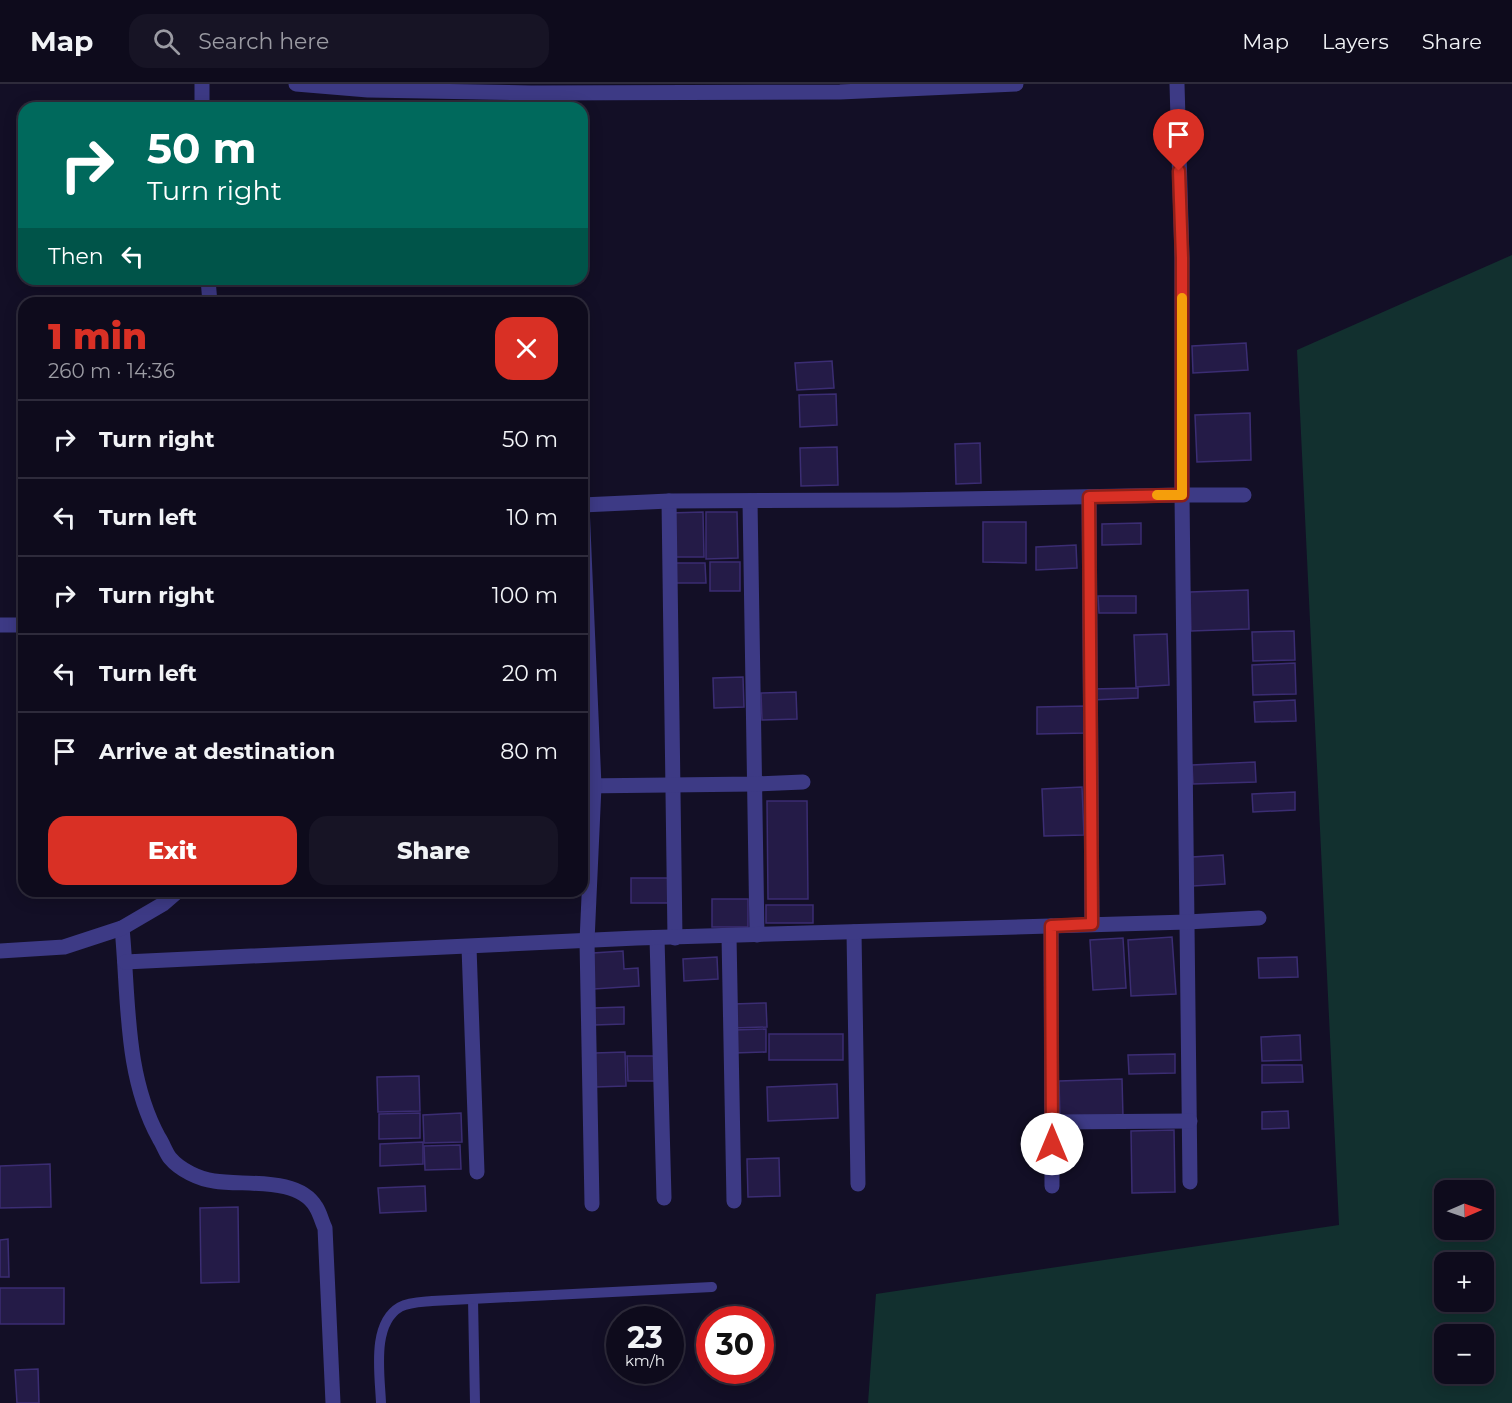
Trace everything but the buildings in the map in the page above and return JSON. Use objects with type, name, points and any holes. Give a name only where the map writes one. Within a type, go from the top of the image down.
[{"type":"street","points":[[202,84],[202,102]]},
{"type":"street","points":[[296,84],[368,90],[519,93],[1016,84]]},
{"type":"street","points":[[1177,84],[1182,258],[1182,495],[1190,1182]]},
{"type":"street","points":[[588,505],[669,501],[898,501],[1244,495]]},
{"type":"street","points":[[1089,497],[1092,924]]},
{"type":"street","points":[[669,501],[675,938]]},
{"type":"street","points":[[750,501],[757,936]]},
{"type":"street","points":[[0,625],[18,625]]},
{"type":"street","points":[[592,1204],[588,786],[803,782]]},
{"type":"street","points":[[0,951],[64,947],[122,928],[171,897]]},
{"type":"street","points":[[125,962],[657,938],[1259,918]]},
{"type":"street","points":[[1051,926],[1052,1186]]},
{"type":"street","points":[[122,928],[133,1064],[149,1120],[170,1158],[192,1175],[214,1181],[279,1186],[302,1192],[316,1206],[325,1228],[333,1403]]},
{"type":"street","points":[[854,932],[858,1184]]},
{"type":"street","points":[[729,936],[734,1201]]},
{"type":"street","points":[[657,938],[664,1198]]},
{"type":"street","points":[[469,947],[477,1172]]},
{"type":"street","points":[[1052,1122],[1190,1120]]},
{"type":"lane","points":[[381,1403],[380,1336],[387,1319],[400,1307],[416,1303],[473,1299],[712,1287]]},
{"type":"lane","points":[[473,1299],[475,1403]]},
{"type":"green space","points":[[1512,255],[1512,1403],[868,1403],[876,1294],[1339,1225],[1297,350]]},
{"type":"slow traffic","points":[[1157,495],[1182,495],[1182,298]]},
{"type":"route","points":[[1052,1144],[1051,926],[1092,924],[1089,497],[1182,495],[1182,258],[1179,171]]}]
